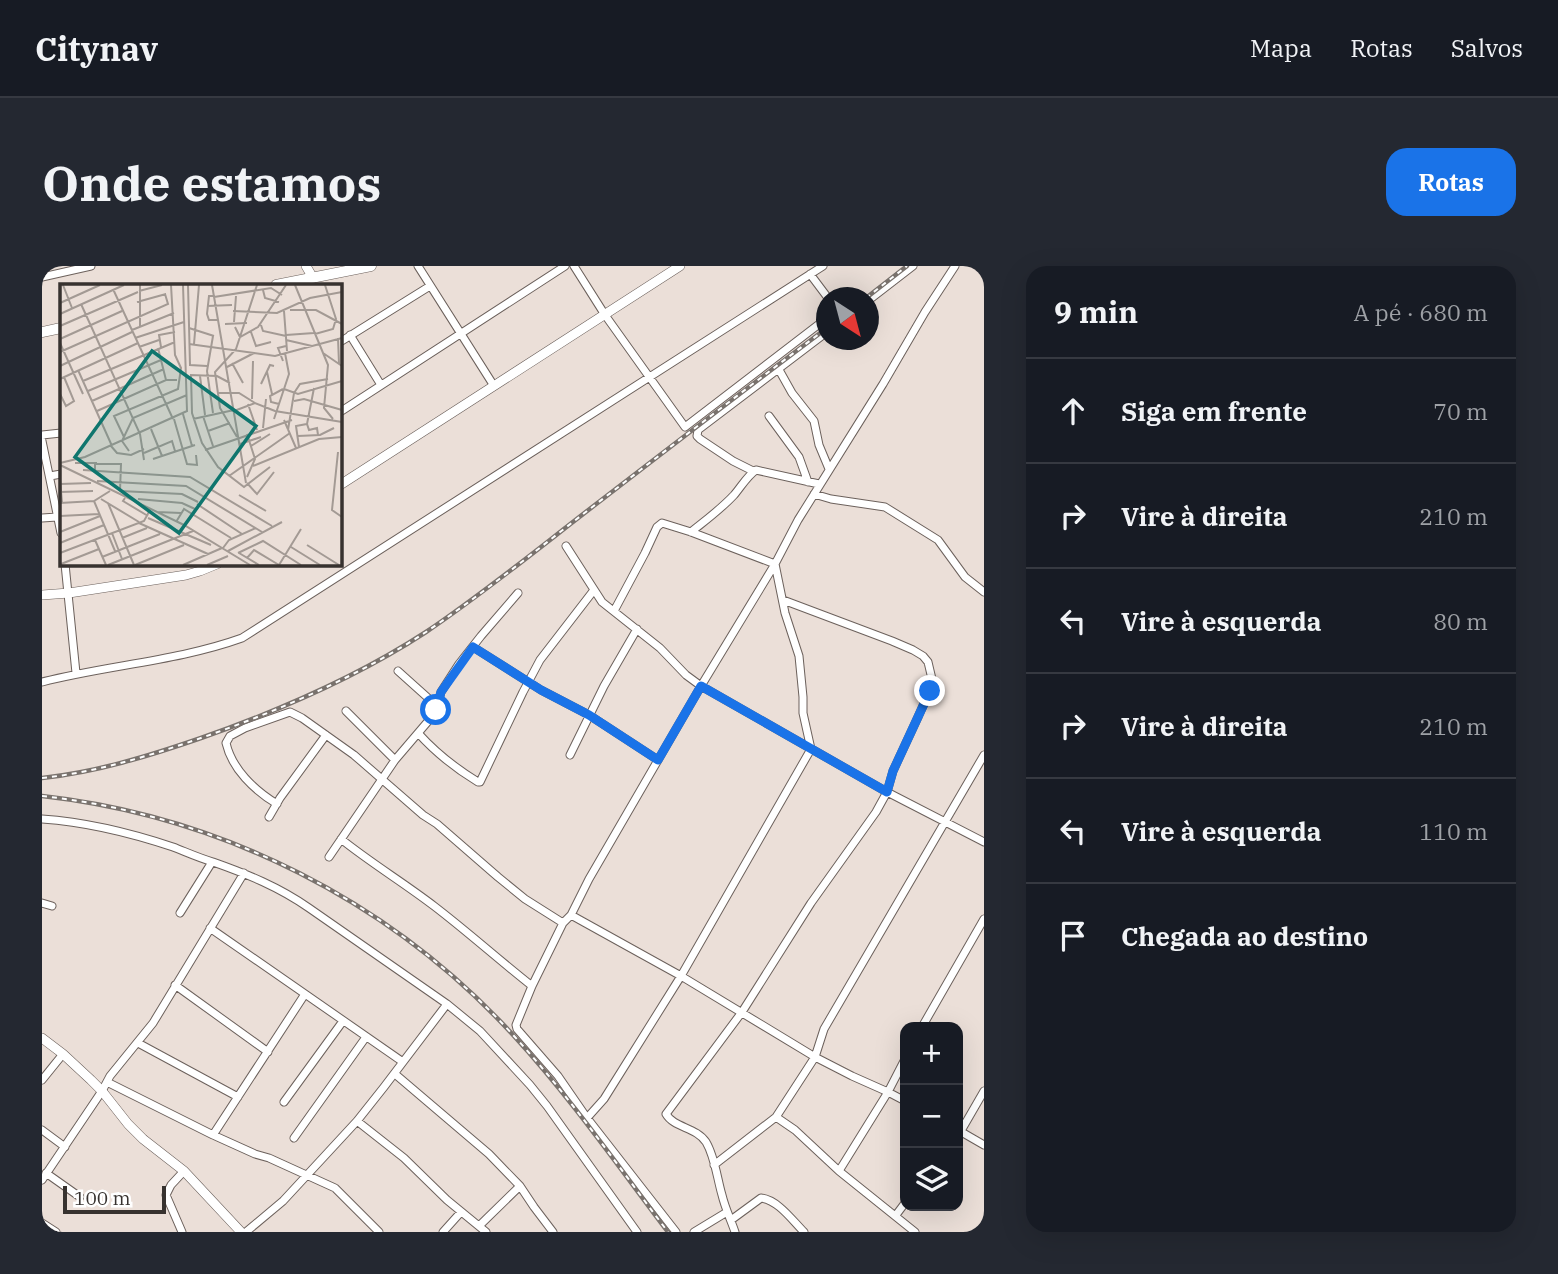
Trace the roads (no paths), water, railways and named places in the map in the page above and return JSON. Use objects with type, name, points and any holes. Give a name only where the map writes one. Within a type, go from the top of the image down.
[{"type":"main road","points":[[281,284],[371,266]]},
{"type":"main road","points":[[42,332],[60,328]]},
{"type":"street","points":[[42,277],[91,266]]},
{"type":"street","points":[[306,266],[313,278]]},
{"type":"street","points":[[418,266],[494,386]]},
{"type":"street","points":[[341,411],[565,266]]},
{"type":"street","points":[[574,266],[683,426],[687,426],[816,326]]},
{"type":"street","points":[[341,484],[681,266]]},
{"type":"street","points":[[42,682],[76,673],[121,667],[206,649],[242,638],[823,266]]},
{"type":"street","points":[[879,292],[913,266]]},
{"type":"street","points":[[676,1232],[516,1025],[563,923],[571,915],[589,879],[775,564],[819,484],[955,266]]},
{"type":"street","points":[[810,274],[820,287]]},
{"type":"street","points":[[341,341],[430,286]]},
{"type":"street","points":[[350,335],[381,385]]},
{"type":"street","points":[[816,340],[698,430],[697,436],[733,461],[753,471],[819,484]]},
{"type":"street","points":[[778,368],[792,393],[814,421],[819,446],[829,469]]},
{"type":"street","points":[[769,416],[799,457],[808,482]]},
{"type":"street","points":[[42,435],[60,433]]},
{"type":"street","points":[[42,441],[60,529]]},
{"type":"street","points":[[691,532],[715,514],[753,471]]},
{"type":"street","points":[[50,476],[60,474]]},
{"type":"street","points":[[814,494],[885,507],[938,540],[965,577],[984,592]]},
{"type":"street","points":[[42,518],[57,517]]},
{"type":"street","points":[[614,611],[657,527],[662,523],[775,564]]},
{"type":"street","points":[[566,546],[602,603],[660,648],[701,686],[887,792],[984,842]]},
{"type":"street","points":[[587,1118],[604,1099],[681,976],[811,749],[803,713],[799,656],[785,613],[775,564]]},
{"type":"street","points":[[65,565],[76,673]]},
{"type":"street","points":[[42,594],[69,593],[186,575],[214,565]]},
{"type":"street","points":[[418,733],[455,768],[480,782],[540,660],[594,590]]},
{"type":"street","points":[[329,857],[395,760],[430,719],[441,692],[473,647],[519,593]]},
{"type":"street","points":[[735,1232],[706,1142],[676,1124],[666,1114],[742,1012],[811,903],[876,812],[930,691],[932,679],[928,662],[913,650],[783,600]]},
{"type":"street","points":[[570,755],[637,629]]},
{"type":"street","points":[[473,647],[589,715],[658,760]]},
{"type":"street","points":[[398,671],[437,706]]},
{"type":"street","points":[[346,711],[395,760]]},
{"type":"street","points":[[276,804],[248,781],[226,746],[229,737],[245,728],[290,712],[354,755],[525,899],[563,923]]},
{"type":"street","points":[[269,817],[326,735]]},
{"type":"street","points":[[714,1165],[776,1118],[815,1056],[824,1029],[984,755]]},
{"type":"street","points":[[42,819],[128,834],[169,846],[244,873],[293,897],[447,1004],[480,1031],[530,1085],[637,1232]]},
{"type":"street","points":[[341,839],[441,912],[532,986]]},
{"type":"street","points":[[180,914],[212,862]]},
{"type":"street","points":[[80,1196],[44,1177],[117,1067],[153,1023],[244,873]]},
{"type":"street","points":[[42,903],[52,906]]},
{"type":"street","points":[[571,915],[681,976],[815,1056],[900,1098]]},
{"type":"street","points":[[925,1022],[984,919]]},
{"type":"street","points":[[209,928],[403,1062]]},
{"type":"street","points":[[175,985],[268,1052]]},
{"type":"street","points":[[213,1135],[305,994]]},
{"type":"street","points":[[104,1086],[128,1124],[184,1171],[240,1231],[283,1200],[357,1121],[447,1004]]},
{"type":"street","points":[[284,1102],[343,1021]]},
{"type":"street","points":[[294,1138],[366,1037]]},
{"type":"street","points":[[42,1038],[104,1086],[335,1188],[379,1232]]},
{"type":"street","points":[[138,1043],[238,1097]]},
{"type":"street","points":[[42,1080],[62,1054]]},
{"type":"street","points":[[839,1171],[900,1069]]},
{"type":"street","points":[[395,1073],[489,1154],[520,1186],[553,1232]]},
{"type":"street","points":[[963,1126],[984,1091]]},
{"type":"street","points":[[776,1118],[796,1130],[839,1171],[915,1232]]},
{"type":"street","points":[[357,1121],[404,1158],[486,1232]]},
{"type":"street","points":[[42,1130],[65,1147]]},
{"type":"street","points":[[963,1135],[984,1145]]},
{"type":"street","points":[[182,1232],[166,1195],[184,1171]]},
{"type":"street","points":[[479,1226],[520,1186]]},
{"type":"street","points":[[730,1220],[761,1198],[765,1198],[804,1232]]},
{"type":"street","points":[[896,1215],[900,1210]]},
{"type":"street","points":[[443,1232],[461,1212]]},
{"type":"street","points":[[694,1232],[727,1212]]},
{"type":"street","points":[[42,1223],[57,1232]]},
{"type":"railway","points":[[879,288],[907,266]]},
{"type":"railway","points":[[42,778],[83,772],[181,745],[288,704],[373,664],[426,632],[494,583],[816,336]]},
{"type":"railway","points":[[42,796],[109,807],[175,823],[238,845],[300,873],[359,906],[414,945],[466,988],[514,1036],[555,1083],[668,1232]]}]
